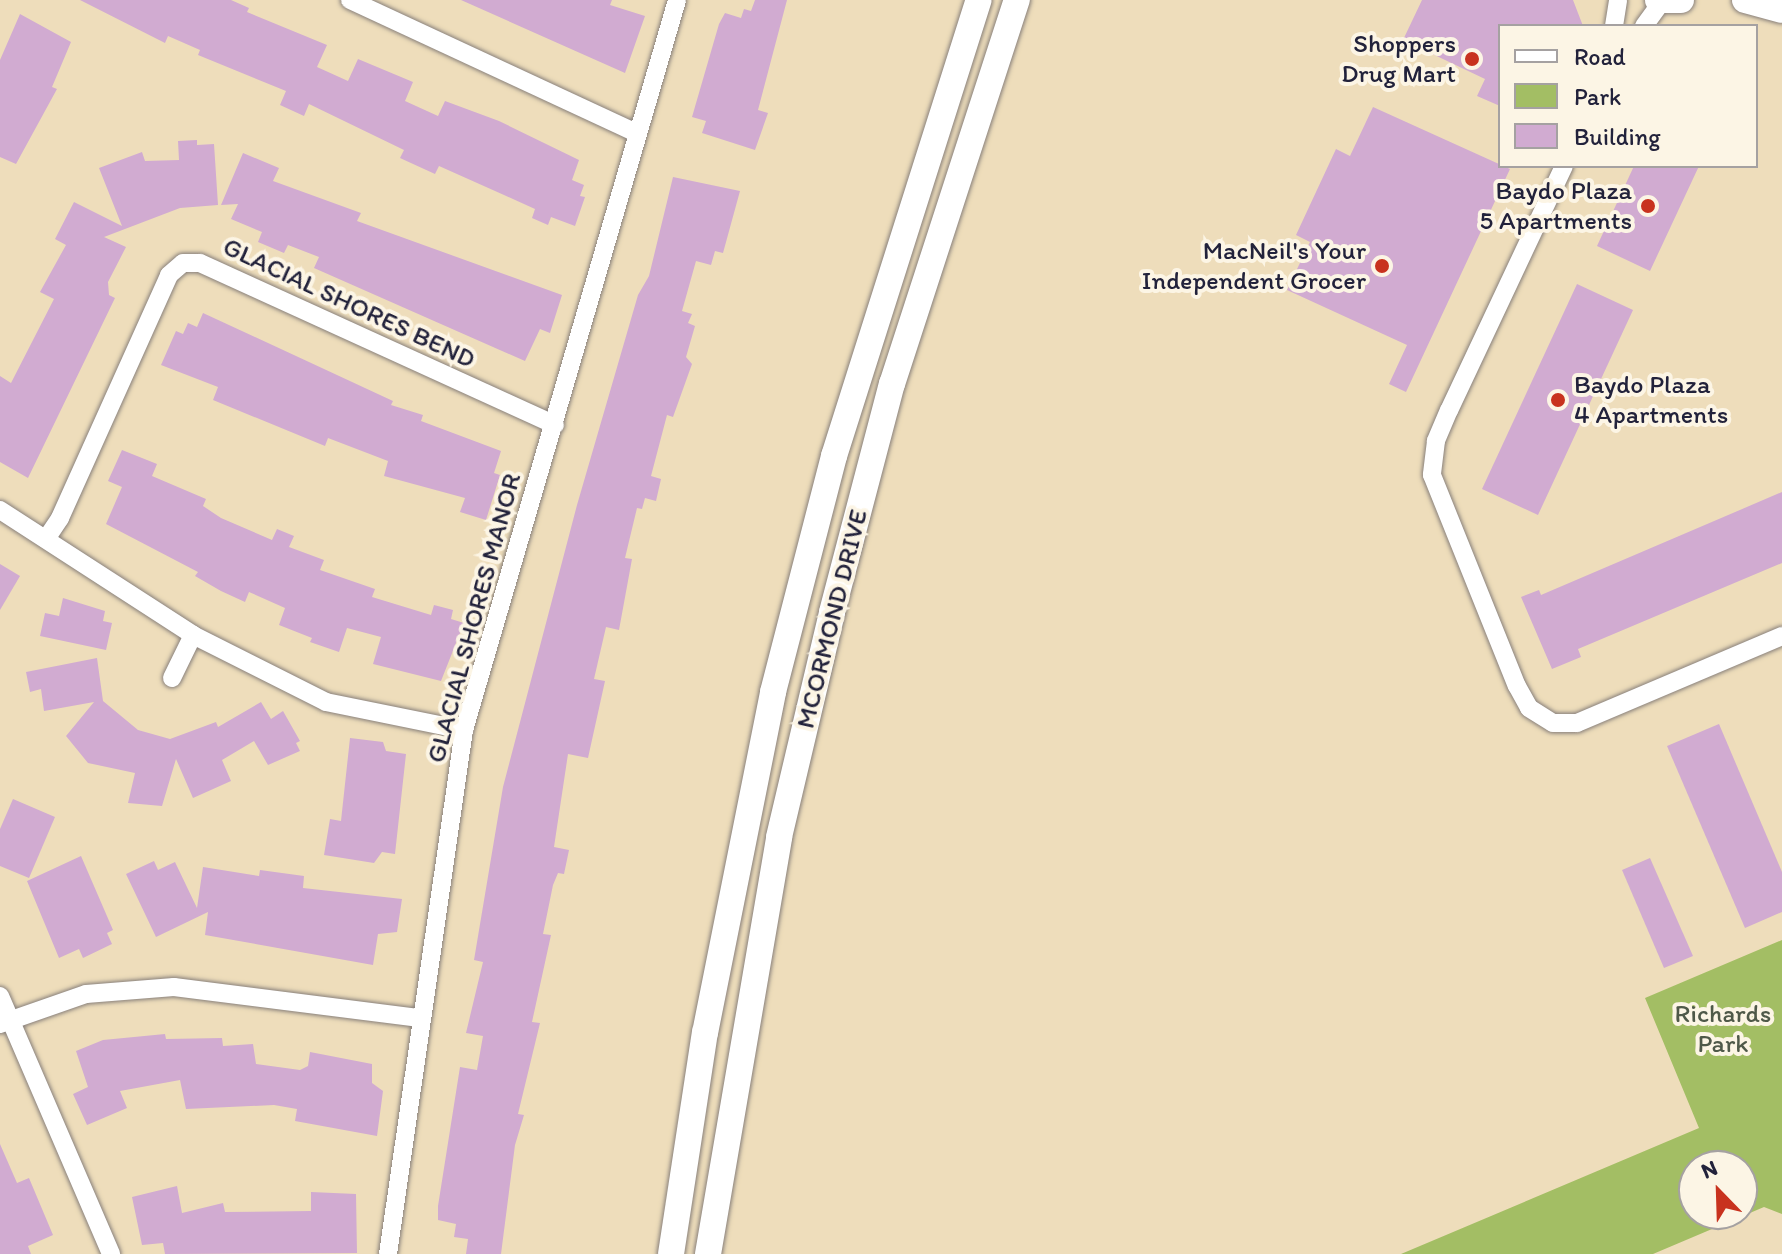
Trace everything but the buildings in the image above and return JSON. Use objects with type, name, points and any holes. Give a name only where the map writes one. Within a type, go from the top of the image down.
[{"type":"main road","name":"MCORMOND DRIVE","points":[[671,1254],[705,1033],[773,692],[834,456],[979,0]]},
{"type":"main road","name":"MCORMOND DRIVE","points":[[708,1254],[779,837],[832,612],[892,384],[1017,0]]},
{"type":"main road","points":[[1660,0],[1681,0]]},
{"type":"main road","points":[[1745,0],[1782,10]]},
{"type":"street","points":[[350,0],[637,133]]},
{"type":"street","name":"GLACIAL SHORES MANOR","points":[[388,1254],[418,1018],[464,730],[677,0]]},
{"type":"street","points":[[1614,24],[1618,0]]},
{"type":"street","points":[[1645,24],[1660,0]]},
{"type":"street","points":[[1563,168],[1449,410],[1436,441],[1432,475],[1517,686],[1529,708],[1553,723],[1577,723],[1782,636]]},
{"type":"street","name":"GLACIAL SHORES BEND","points":[[46,539],[60,518],[169,275],[183,263],[200,263],[555,425]]},
{"type":"street","points":[[0,510],[193,635],[326,702],[464,730]]},
{"type":"street","points":[[172,678],[193,635]]},
{"type":"street","points":[[5,1021],[86,994],[174,987],[418,1018]]},
{"type":"street","points":[[0,996],[5,1021],[111,1254]]},
{"type":"green space","name":"Richards Park","points":[[1782,940],[1782,1214],[1764,1207],[1758,1210],[1758,1150],[1678,1150],[1678,1230],[1710,1230],[1653,1254],[1401,1254],[1699,1128],[1645,998]]},
{"type":"place","name":"Shoppers Drug Mart","points":[[1472,59]]},
{"type":"place","name":"Baydo Plaza 5 Apartments","points":[[1648,206]]},
{"type":"place","name":"MacNeil's Your Independent Grocer","points":[[1382,266]]},
{"type":"place","name":"Baydo Plaza 4 Apartments","points":[[1558,400]]}]
